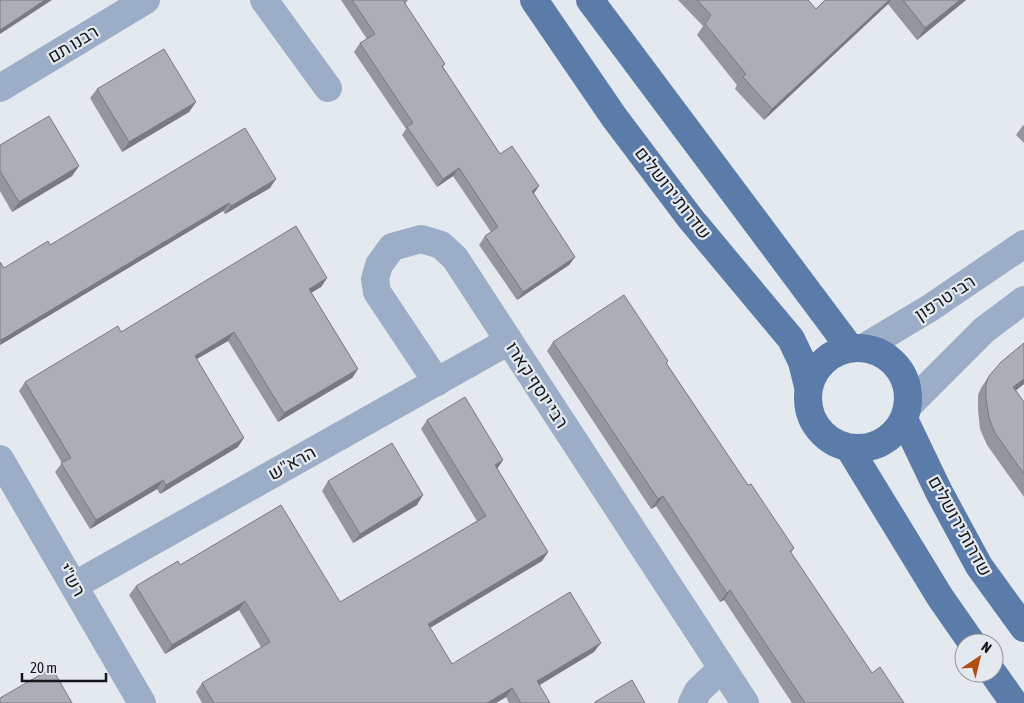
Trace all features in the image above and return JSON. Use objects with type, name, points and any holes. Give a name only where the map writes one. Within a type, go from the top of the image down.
[{"type":"main road","name":"שדרות ירושלים","points":[[534,0],[614,117],[690,218],[791,339],[802,362],[808,386]]},
{"type":"main road","points":[[590,0],[857,348]]},
{"type":"main road","points":[[857,348],[876,351],[889,358],[905,380],[908,393],[906,413],[897,430],[887,439],[875,445],[862,448],[848,448],[838,444],[818,430],[808,409],[808,386],[814,372],[824,361],[835,353],[857,348]]},
{"type":"main road","name":"שדרות ירושלים","points":[[906,413],[939,492],[979,566],[1024,628]]},
{"type":"main road","points":[[848,448],[940,597],[965,633]]},
{"type":"main road","points":[[1000,683],[1014,703]]},
{"type":"street","name":"רבנו תם","points":[[0,88],[146,0]]},
{"type":"street","points":[[264,0],[328,88]]},
{"type":"street","name":"רבי יוסף קארו","points":[[437,382],[377,292],[376,278],[379,265],[392,247],[421,239],[441,245],[455,258],[721,669],[745,703]]},
{"type":"street","name":"רבי טרפון","points":[[857,348],[939,302],[1024,244]]},
{"type":"street","points":[[906,413],[984,330],[1024,300]]},
{"type":"street","name":"הרא\"ש","points":[[75,585],[509,341]]},
{"type":"street","name":"רש\"י","points":[[0,459],[142,703]]},
{"type":"street","points":[[692,703],[698,691],[721,669]]},
{"type":"building","points":[[0,0],[45,0],[0,30]]},
{"type":"building","points":[[352,0],[406,0],[404,2],[445,64],[442,66],[500,154],[512,146],[539,186],[532,191],[575,257],[523,292],[485,236],[498,227],[459,168],[443,179],[407,127],[413,123],[360,43],[375,34]]},
{"type":"building","points":[[697,0],[808,0],[816,9],[825,0],[889,0],[772,109],[743,77],[746,74],[705,24],[711,15]]},
{"type":"building","points":[[903,0],[960,0],[925,28]]},
{"type":"building","points":[[164,49],[196,102],[129,142],[97,89]]},
{"type":"building","points":[[49,116],[79,166],[19,202],[0,171],[0,145]]},
{"type":"building","points":[[245,128],[276,179],[231,206],[229,203],[0,339],[0,262],[4,268],[48,241],[50,245]]},
{"type":"building","points":[[296,226],[327,278],[309,289],[358,369],[284,413],[234,332],[195,356],[244,438],[166,485],[163,480],[96,520],[61,463],[71,458],[25,382],[118,326],[121,332]]},
{"type":"building","points":[[624,295],[668,361],[666,363],[748,485],[751,484],[794,548],[790,551],[872,673],[880,667],[904,703],[805,703],[730,590],[727,593],[663,496],[658,499],[553,342]]},
{"type":"building","points":[[1024,343],[1024,379],[1013,387],[1024,402],[1024,474],[995,433],[989,418],[986,384],[989,376],[1001,362]]},
{"type":"building","points":[[465,397],[503,460],[495,465],[548,552],[428,624],[452,664],[570,592],[601,643],[537,681],[550,703],[521,703],[512,688],[487,703],[214,703],[202,683],[270,642],[245,601],[172,645],[136,586],[178,561],[180,565],[281,505],[340,602],[486,516],[427,420]]},
{"type":"building","points":[[392,443],[423,495],[360,534],[328,481]]},
{"type":"building","points":[[52,668],[72,703],[0,703],[0,698]]},
{"type":"building","points":[[632,680],[645,703],[595,703],[595,702]]}]
